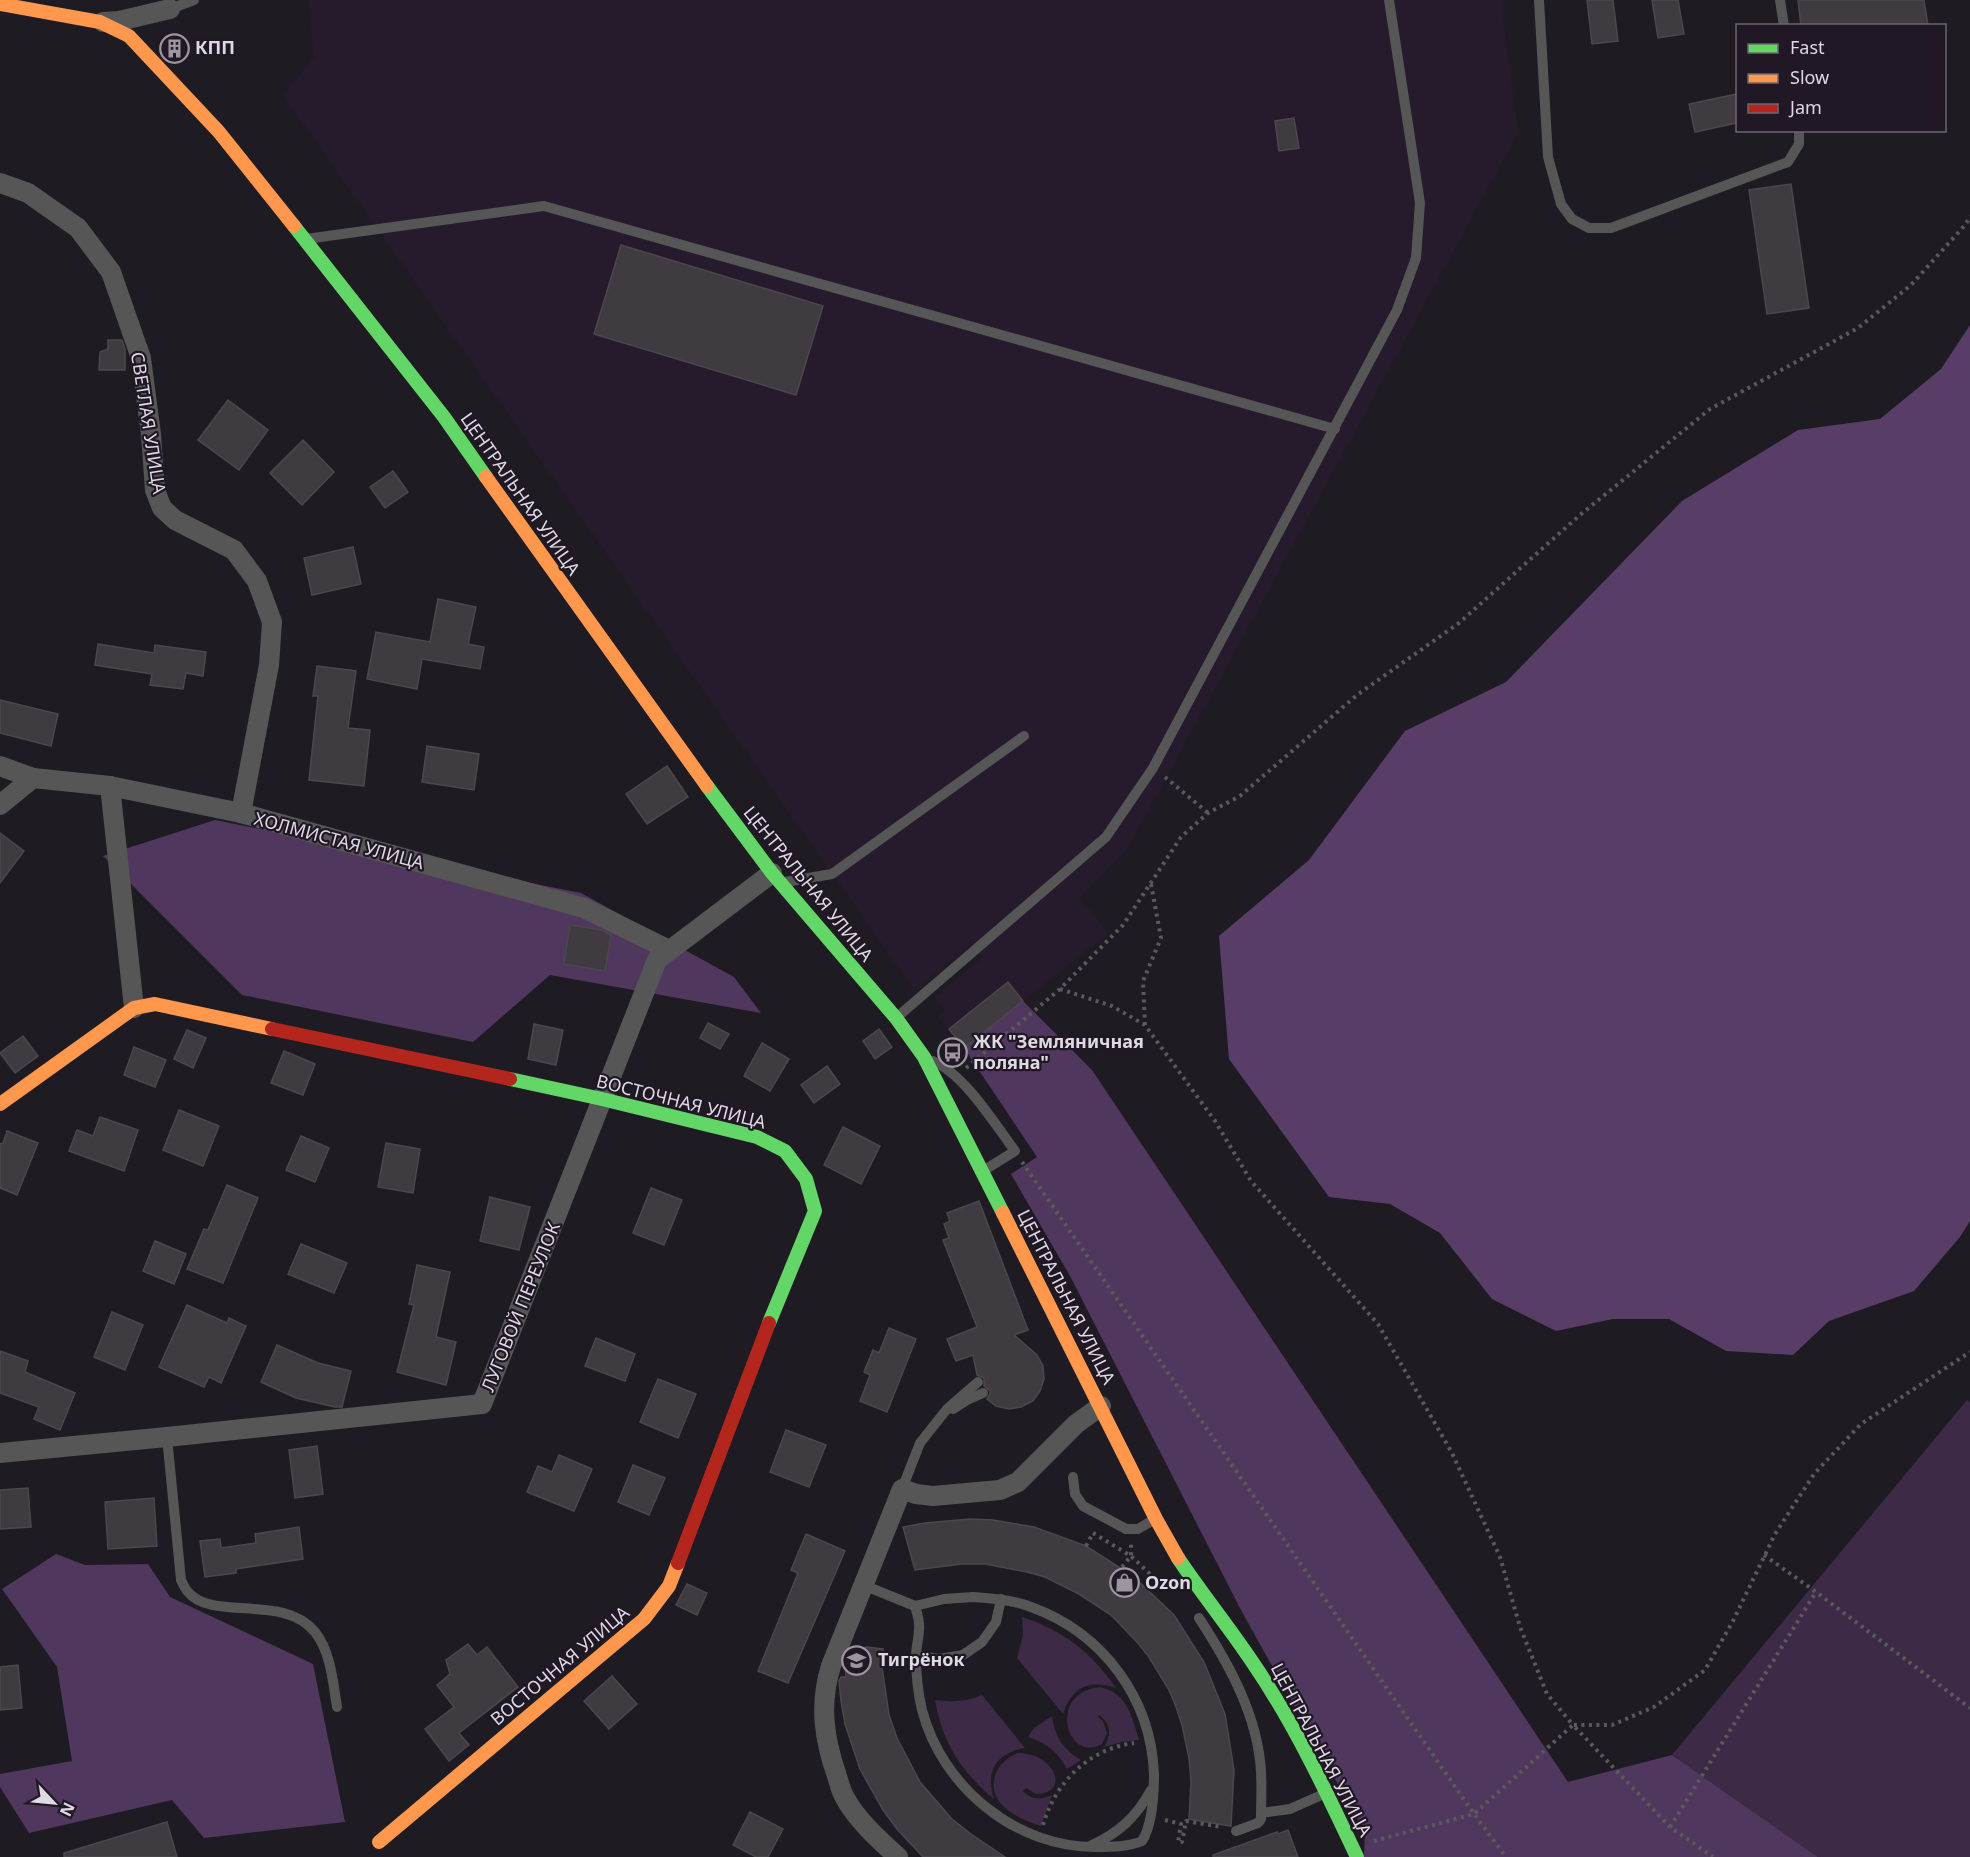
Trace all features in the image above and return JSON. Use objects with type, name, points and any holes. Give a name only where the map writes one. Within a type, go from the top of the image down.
[{"type":"street","name":"ЦЕНТРАЛЬНАЯ УЛИЦА","points":[[0,4],[100,22],[129,36],[219,132],[444,417],[658,718],[776,878],[896,1018],[924,1057],[1178,1559],[1254,1664],[1327,1792],[1355,1852]]},
{"type":"street","points":[[100,22],[119,21],[170,9]]},
{"type":"street","name":"СВЕТЛАЯ УЛИЦА","points":[[0,183],[28,193],[78,228],[111,272],[141,358],[151,434],[155,490],[162,508],[175,520],[234,550],[257,581],[272,622],[269,664],[240,813]]},
{"type":"street","name":"ХОЛМИСТАЯ УЛИЦА","points":[[0,766],[33,778],[110,786],[240,813],[584,908],[669,950]]},
{"type":"street","points":[[0,805],[33,778]]},
{"type":"street","points":[[0,1104],[134,1008],[110,786]]},
{"type":"street","name":"ЛУГОВОЙ ПЕРЕУЛОК","points":[[0,1453],[482,1404],[657,960],[776,878]]},
{"type":"street","name":"ВОСТОЧНАЯ УЛИЦА","points":[[134,1008],[155,1004],[602,1099],[757,1137],[785,1151],[806,1179],[815,1211],[761,1343],[669,1586],[644,1619],[379,1842]]},
{"type":"street","points":[[898,1857],[863,1823],[845,1797],[828,1750],[823,1715],[825,1685],[831,1666],[902,1489],[933,1496],[1000,1490],[1018,1482],[1076,1424],[1101,1406]]},
{"type":"lane","points":[[170,9],[194,0]]},
{"type":"lane","points":[[896,1018],[1106,837],[1153,768],[1397,310],[1416,258],[1420,203],[1389,0]]},
{"type":"lane","points":[[1539,0],[1548,157],[1561,204],[1572,219],[1589,228],[1611,228],[1788,162],[1798,144],[1799,132]]},
{"type":"lane","points":[[1780,0],[1784,24]]},
{"type":"lane","points":[[304,240],[544,206],[1335,429]]},
{"type":"lane","points":[[776,878],[832,874],[1024,736]]},
{"type":"lane","points":[[924,1057],[943,1065],[956,1076],[1015,1151],[983,1171]]},
{"type":"lane","points":[[902,1489],[920,1443],[955,1401],[978,1382]]},
{"type":"lane","points":[[934,1424],[967,1400],[983,1393]]},
{"type":"lane","points":[[166,1437],[181,1580],[188,1593],[202,1602],[271,1610],[295,1617],[315,1632],[327,1654],[337,1707]]},
{"type":"lane","points":[[1073,1477],[1075,1494],[1083,1506],[1126,1528],[1138,1528],[1156,1519]]},
{"type":"lane","points":[[863,1585],[915,1606],[944,1599],[963,1598],[1001,1599],[1030,1606],[1057,1617],[1103,1652],[1122,1675],[1136,1700],[1147,1727],[1153,1755],[1154,1784],[1150,1817],[1142,1841],[1115,1847],[1087,1847],[1059,1843],[1006,1822],[962,1785],[945,1763],[922,1711],[917,1683],[916,1655],[920,1626],[915,1606]]},
{"type":"lane","points":[[916,1655],[939,1659],[963,1655],[982,1642],[996,1622],[1001,1599]]},
{"type":"lane","points":[[1199,1618],[1237,1683],[1254,1728],[1261,1771],[1261,1819],[1258,1823],[1234,1829]]},
{"type":"lane","points":[[1087,1847],[1108,1838],[1128,1824],[1143,1806],[1154,1784]]},
{"type":"lane","points":[[1261,1813],[1290,1809],[1327,1792]]},
{"type":"path","points":[[956,1076],[1060,989],[1123,925],[1181,837],[1208,813],[1240,796],[1357,695],[1459,623],[1580,515],[1710,409],[1858,328],[1911,285],[1966,224],[1970,216]]},
{"type":"path","points":[[1153,768],[1208,813]]},
{"type":"path","points":[[1145,1025],[1143,981],[1161,938],[1151,883]]},
{"type":"path","points":[[1060,989],[1112,1005],[1145,1025],[1215,1121],[1251,1181],[1378,1324],[1452,1453],[1500,1557],[1520,1627],[1547,1694],[1573,1725],[1670,1827],[1713,1857]]},
{"type":"path","points":[[1015,1151],[1506,1857]]},
{"type":"path","points":[[1355,1852],[1474,1814],[1573,1725],[1612,1725],[1654,1707],[1705,1670],[1733,1622],[1775,1534],[1814,1474],[1860,1424],[1970,1352]]},
{"type":"path","points":[[1093,1533],[1131,1556],[1157,1578],[1176,1599]]},
{"type":"path","points":[[1764,1555],[1970,1708]]},
{"type":"path","points":[[1122,1567],[1131,1556]]},
{"type":"path","points":[[1670,1827],[1816,1592]]},
{"type":"path","points":[[1040,1837],[1053,1799],[1066,1780],[1083,1763],[1110,1748],[1150,1741]]},
{"type":"path","points":[[1176,1823],[1181,1824],[1178,1842],[1182,1842],[1186,1821],[1234,1829]]},
{"type":"shaded area","points":[[308,0],[1501,0],[1518,133],[1128,848],[1080,898],[1109,933],[964,1048],[949,1029],[947,1030],[938,1016],[945,1011],[935,997],[983,957],[973,942],[915,991],[283,95],[314,57]]},
{"type":"shaded area","points":[[1970,325],[1970,1221],[1960,1237],[1914,1291],[1829,1321],[1793,1355],[1726,1351],[1669,1319],[1613,1319],[1556,1331],[1492,1299],[1440,1233],[1390,1204],[1329,1197],[1229,1059],[1219,936],[1309,860],[1405,731],[1506,682],[1682,501],[1798,430],[1880,419],[1941,369]]},
{"type":"shaded area","points":[[215,820],[581,893],[734,977],[761,1013],[550,975],[473,1042],[242,995],[103,856]]},
{"type":"shaded area","points":[[1023,1001],[1092,1070],[1568,1782],[1672,1755],[1818,1857],[1364,1857],[1365,1833],[1242,1612],[1070,1276],[1011,1174],[1037,1157],[964,1048]]},
{"type":"shaded area","points":[[1967,1400],[1970,1402],[1970,1857],[1818,1857],[1672,1755]]},
{"type":"shaded area","points":[[56,1554],[85,1565],[148,1564],[170,1597],[313,1664],[345,1822],[204,1838],[172,1800],[29,1833],[0,1787],[0,1774],[72,1761],[57,1667],[2,1589]]},
{"type":"shaded area","points":[[1022,1617],[1051,1629],[1075,1644],[1097,1664],[1116,1688],[1098,1684],[1083,1688],[1071,1697],[1063,1714],[1017,1658],[1023,1635]]},
{"type":"shaded area","points":[[1100,1687],[1116,1694],[1122,1700],[1131,1714],[1139,1740],[1104,1747],[1109,1730],[1106,1722],[1099,1715],[1107,1733],[1102,1744],[1090,1748],[1079,1744],[1072,1736],[1068,1725],[1068,1713],[1073,1701],[1083,1692]]},
{"type":"shaded area","points":[[982,1695],[1025,1748],[1007,1754],[995,1765],[991,1780],[994,1799],[972,1778],[955,1755],[948,1743],[935,1700],[959,1701]]},
{"type":"shaded area","points":[[1052,1716],[1061,1742],[1081,1760],[1067,1769],[1051,1749],[1028,1737],[1034,1728]]},
{"type":"shaded area","points":[[1018,1753],[1041,1759],[1054,1773],[1053,1787],[1047,1792],[1036,1794],[1026,1788],[1023,1791],[1036,1798],[1052,1795],[1041,1826],[1007,1810],[997,1799],[994,1791],[995,1775],[999,1768],[1010,1757]]},
{"type":"building","points":[[1587,0],[1613,0],[1618,41],[1592,44]]},
{"type":"building","points":[[1652,0],[1678,0],[1684,34],[1658,38]]},
{"type":"building","points":[[1798,0],[1924,0],[1928,24],[1801,24]]},
{"type":"building","points":[[1736,94],[1736,123],[1695,132],[1689,104]]},
{"type":"building","points":[[1294,118],[1299,148],[1279,151],[1275,121]]},
{"type":"building","points":[[1791,184],[1809,308],[1767,314],[1749,190]]},
{"type":"building","points":[[621,245],[823,306],[796,395],[594,334]]},
{"type":"building","points":[[108,340],[122,340],[125,349],[125,370],[99,370],[100,352],[108,349]]},
{"type":"building","points":[[228,400],[268,430],[239,470],[198,440]]},
{"type":"building","points":[[303,440],[334,472],[302,505],[270,473]]},
{"type":"building","points":[[393,471],[408,492],[385,508],[370,487]]},
{"type":"building","points":[[353,547],[361,584],[312,595],[304,558]]},
{"type":"building","points":[[438,599],[476,607],[468,644],[484,647],[480,669],[422,659],[417,689],[367,679],[376,632],[430,642]]},
{"type":"building","points":[[98,644],[154,653],[155,645],[206,652],[203,676],[186,673],[183,689],[150,685],[152,674],[95,665]]},
{"type":"building","points":[[317,666],[356,671],[348,728],[370,730],[364,786],[309,780],[318,696],[313,696]]},
{"type":"building","points":[[0,700],[58,714],[51,746],[0,733]]},
{"type":"building","points":[[427,746],[479,754],[474,790],[422,782]]},
{"type":"building","points":[[667,766],[688,797],[647,824],[626,794]]},
{"type":"building","points":[[0,833],[24,851],[0,883]]},
{"type":"building","points":[[570,925],[602,930],[611,935],[605,971],[564,964]]},
{"type":"building","points":[[1008,982],[1023,1001],[964,1048],[949,1029]]},
{"type":"building","points":[[708,1023],[729,1034],[720,1049],[700,1038]]},
{"type":"building","points":[[534,1024],[563,1030],[556,1065],[528,1059]]},
{"type":"building","points":[[879,1029],[892,1047],[875,1059],[863,1041]]},
{"type":"building","points":[[187,1030],[206,1038],[193,1068],[174,1059]]},
{"type":"building","points":[[23,1036],[38,1056],[15,1073],[0,1053]]},
{"type":"building","points":[[762,1043],[789,1059],[770,1091],[744,1076]]},
{"type":"building","points":[[134,1047],[166,1060],[155,1087],[124,1075]]},
{"type":"building","points":[[284,1051],[315,1064],[303,1095],[271,1083]]},
{"type":"building","points":[[827,1066],[840,1084],[814,1103],[801,1085]]},
{"type":"building","points":[[179,1110],[219,1126],[203,1166],[163,1150]]},
{"type":"building","points":[[100,1117],[138,1130],[124,1171],[69,1151],[77,1130],[93,1136]]},
{"type":"building","points":[[843,1127],[880,1146],[861,1184],[824,1165]]},
{"type":"building","points":[[7,1131],[38,1143],[17,1195],[0,1188],[0,1144],[3,1143]]},
{"type":"building","points":[[301,1136],[329,1148],[315,1182],[286,1170]]},
{"type":"building","points":[[386,1143],[420,1149],[413,1193],[378,1187]]},
{"type":"building","points":[[227,1185],[258,1198],[223,1283],[187,1269],[204,1229],[208,1230]]},
{"type":"building","points":[[651,1188],[682,1200],[664,1245],[633,1233]]},
{"type":"building","points":[[490,1197],[530,1207],[519,1250],[480,1241]]},
{"type":"building","points":[[979,1201],[1028,1330],[1014,1335],[1037,1355],[1043,1366],[1044,1379],[1040,1391],[1033,1401],[1021,1407],[1009,1409],[996,1406],[987,1399],[990,1391],[984,1386],[984,1378],[977,1375],[973,1355],[956,1361],[947,1339],[977,1327],[943,1240],[949,1238],[944,1224],[950,1221],[947,1213]]},
{"type":"building","points":[[155,1241],[186,1254],[174,1284],[143,1271]]},
{"type":"building","points":[[301,1244],[347,1263],[334,1293],[288,1274]]},
{"type":"building","points":[[417,1265],[450,1272],[436,1337],[456,1342],[446,1385],[397,1372],[414,1305],[409,1304]]},
{"type":"building","points":[[187,1305],[227,1323],[229,1318],[246,1326],[221,1383],[209,1377],[204,1387],[159,1367]]},
{"type":"building","points":[[112,1312],[143,1325],[125,1370],[94,1357]]},
{"type":"building","points":[[889,1328],[916,1339],[887,1412],[860,1401],[870,1375],[864,1372],[873,1350],[879,1353]]},
{"type":"building","points":[[596,1338],[635,1354],[625,1381],[585,1366]]},
{"type":"building","points":[[277,1345],[318,1363],[351,1371],[342,1407],[296,1398],[261,1382]]},
{"type":"building","points":[[0,1351],[28,1361],[25,1372],[75,1393],[60,1430],[34,1419],[39,1407],[0,1393]]},
{"type":"building","points":[[658,1379],[696,1394],[678,1438],[640,1422]]},
{"type":"building","points":[[786,1430],[826,1445],[809,1487],[770,1472]]},
{"type":"building","points":[[317,1446],[323,1494],[295,1498],[289,1450]]},
{"type":"building","points":[[559,1455],[592,1469],[574,1511],[527,1492],[538,1466],[552,1472]]},
{"type":"building","points":[[633,1465],[665,1478],[649,1515],[618,1502]]},
{"type":"building","points":[[28,1488],[31,1527],[0,1529],[0,1490]]},
{"type":"building","points":[[154,1498],[157,1546],[108,1549],[105,1502]]},
{"type":"building","points":[[970,1519],[993,1520],[1034,1527],[1086,1546],[1133,1576],[1174,1615],[1204,1662],[1225,1714],[1234,1770],[1231,1826],[1189,1819],[1191,1781],[1189,1758],[1176,1707],[1169,1690],[1149,1657],[1111,1615],[1079,1594],[1045,1577],[1027,1572],[985,1564],[962,1564],[915,1570],[903,1527]]},
{"type":"building","points":[[299,1527],[303,1559],[236,1569],[236,1573],[205,1577],[200,1541],[220,1539],[221,1548],[256,1543],[255,1534]]},
{"type":"building","points":[[806,1534],[845,1551],[788,1683],[758,1671],[798,1573],[791,1570]]},
{"type":"building","points":[[687,1584],[707,1593],[697,1615],[676,1605]]},
{"type":"building","points":[[468,1644],[477,1655],[487,1647],[518,1687],[459,1733],[469,1745],[449,1761],[425,1729],[454,1707],[437,1685],[450,1674],[446,1660]]},
{"type":"building","points":[[866,1647],[883,1649],[882,1667],[889,1715],[897,1738],[920,1782],[952,1819],[1005,1857],[923,1857],[883,1810],[860,1769],[845,1724],[841,1701],[839,1681],[841,1677],[846,1677],[845,1663],[850,1650],[862,1650]]},
{"type":"building","points":[[18,1665],[22,1708],[0,1710],[0,1667]]},
{"type":"building","points":[[612,1676],[637,1704],[609,1729],[584,1701]]},
{"type":"building","points":[[750,1812],[783,1829],[768,1857],[756,1857],[733,1845]]},
{"type":"building","points":[[167,1822],[177,1857],[64,1857],[64,1853]]},
{"type":"building","points":[[1288,1830],[1298,1857],[1213,1857],[1213,1855]]},
{"type":"traffic: fast","points":[[294,226],[444,417],[486,477]]},
{"type":"traffic: fast","points":[[707,786],[772,873],[896,1018],[924,1057],[1003,1213]]},
{"type":"traffic: fast","points":[[510,1079],[757,1137],[785,1151],[806,1179],[815,1211],[769,1323]]},
{"type":"traffic: fast","points":[[1178,1558],[1244,1650],[1282,1709],[1357,1857]]},
{"type":"traffic: slow","points":[[0,4],[100,22],[129,36],[219,132],[294,226]]},
{"type":"traffic: slow","points":[[486,477],[707,786]]},
{"type":"traffic: slow","points":[[0,1104],[134,1008],[155,1004],[272,1029]]},
{"type":"traffic: slow","points":[[1003,1213],[1156,1519],[1178,1558]]},
{"type":"traffic: slow","points":[[379,1842],[644,1619],[669,1586],[678,1563]]},
{"type":"traffic: jam","points":[[272,1029],[510,1079]]},
{"type":"traffic: jam","points":[[678,1563],[769,1323]]},
{"type":"place","name":"КПП","points":[[174,48]]},
{"type":"place","name":"ЖК \"Земляничная поляна\"","points":[[952,1052]]},
{"type":"place","name":"Ozon","points":[[1124,1583]]},
{"type":"place","name":"Тигрёнок","points":[[857,1660]]}]
